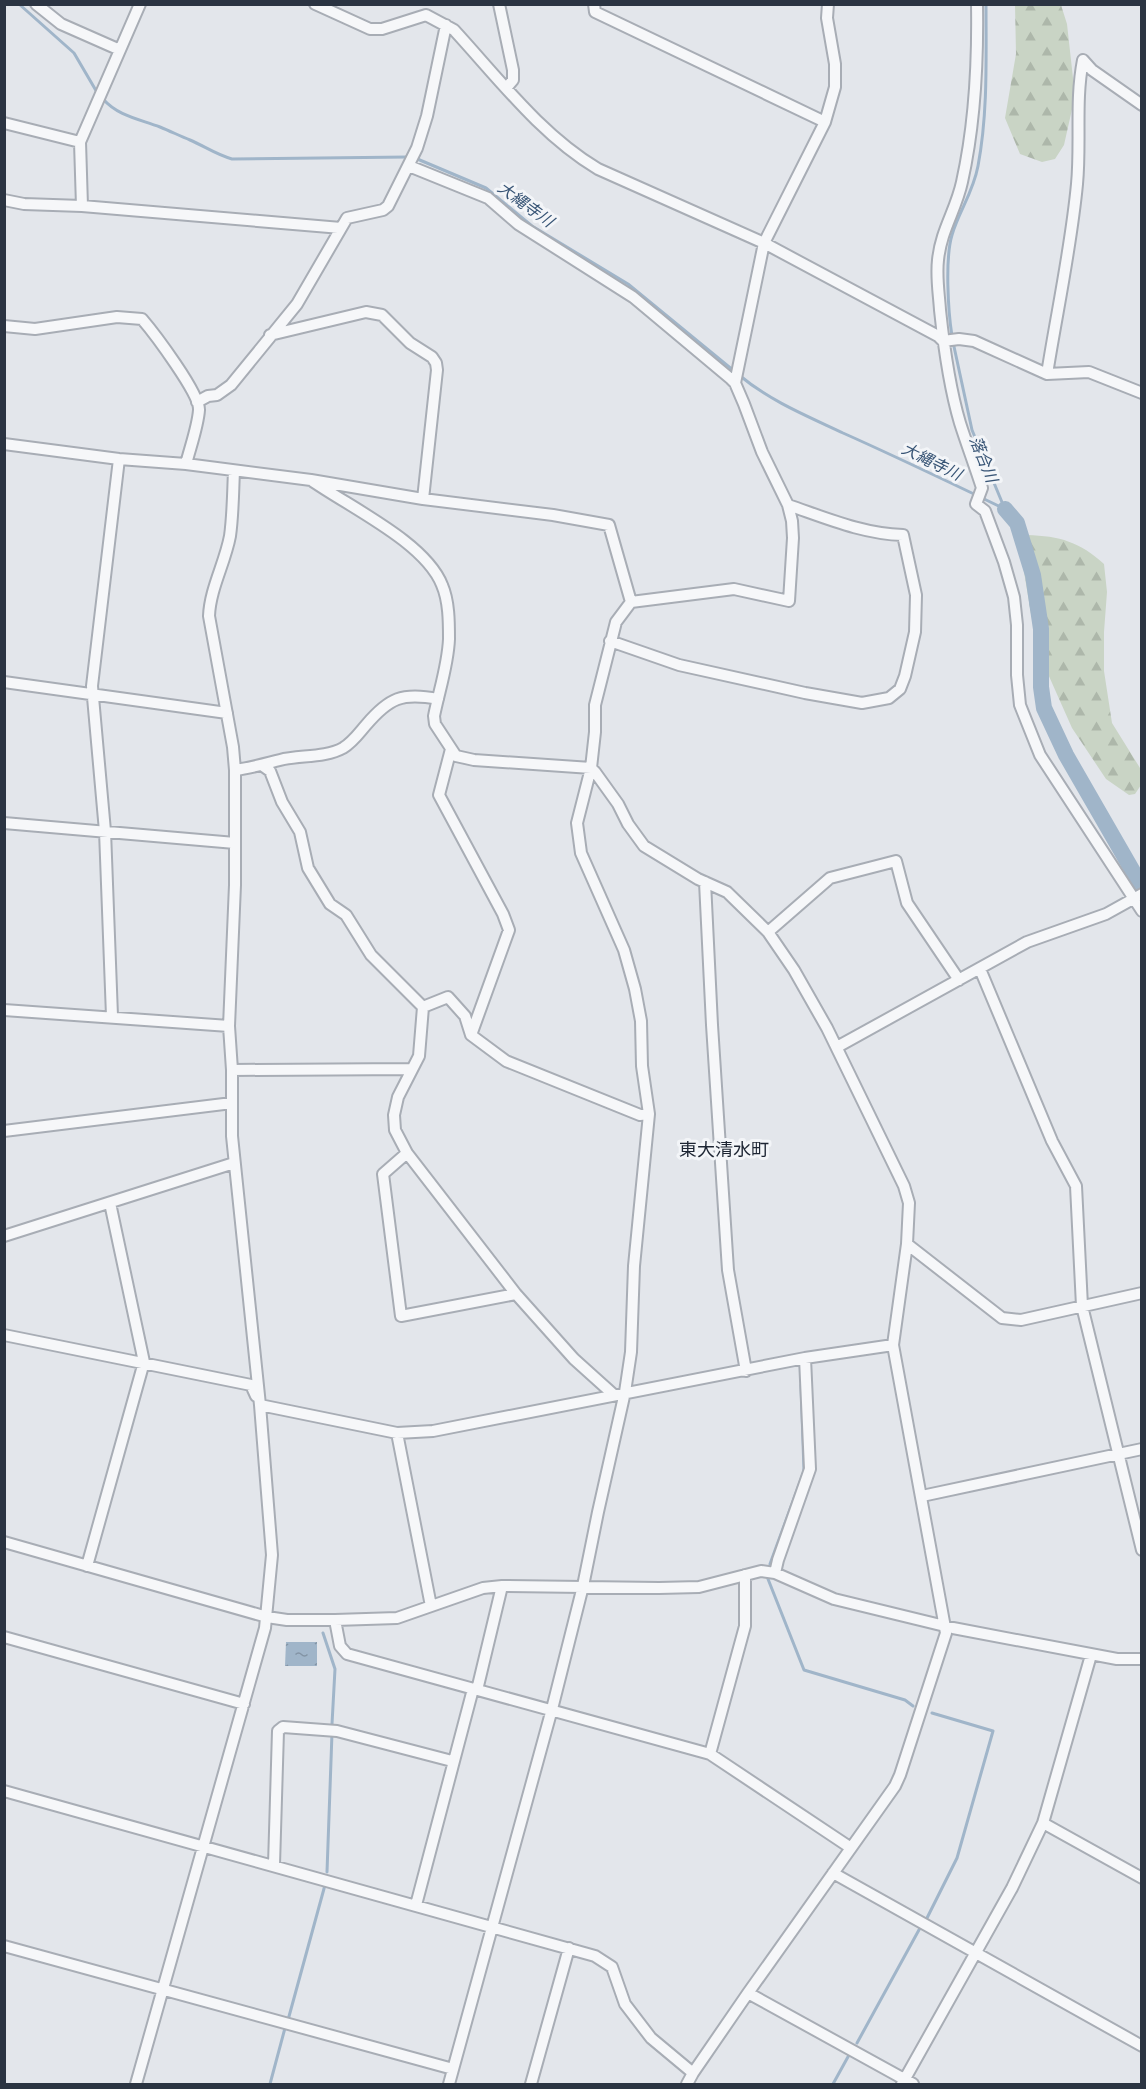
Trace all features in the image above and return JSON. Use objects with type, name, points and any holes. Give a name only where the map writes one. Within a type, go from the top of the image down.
[{"type":"street","points":[[36,4],[61,24],[120,50]]},
{"type":"street","points":[[82,206],[80,142],[140,4]]},
{"type":"street","points":[[315,4],[338,9],[370,29],[382,29],[426,15],[446,25],[454,30],[554,139],[590,164],[764,243],[938,336],[943,341]]},
{"type":"street","points":[[499,4],[513,70],[513,80],[507,87]]},
{"type":"street","points":[[594,4],[595,12],[825,122]]},
{"type":"street","points":[[449,2085],[552,1709],[583,1586],[620,1394],[631,1352],[634,1266],[649,1114],[642,1066],[641,1021],[635,989],[624,950],[581,853],[578,836],[577,824],[591,768],[595,705],[616,622],[631,602],[734,589],[789,601],[792,521],[788,505],[762,452],[736,377],[764,243],[825,122],[835,87],[836,64],[827,18],[828,4]]},
{"type":"street","points":[[977,4],[973,127],[962,184],[942,234],[938,260],[937,277],[943,341],[951,388],[980,496],[976,504],[986,512],[1014,597],[1020,705],[1040,755],[1137,897],[1142,911]]},
{"type":"street","points":[[197,402],[208,396],[217,395],[231,385],[297,304],[347,218],[352,215],[383,210],[388,206],[411,161],[427,116],[446,25]]},
{"type":"street","points":[[1047,374],[1075,204],[1078,98],[1083,60],[1092,70],[1142,105]]},
{"type":"street","points":[[4,123],[80,142]]},
{"type":"street","points":[[411,161],[488,198],[518,224],[633,297],[736,377]]},
{"type":"street","points":[[4,200],[24,204],[82,206],[341,228]]},
{"type":"street","points":[[270,335],[366,312],[374,313],[382,315],[410,343],[432,357],[437,370],[423,499]]},
{"type":"street","points":[[4,326],[35,329],[117,317],[142,320],[153,332],[184,378],[200,408],[186,464]]},
{"type":"street","points":[[943,341],[959,339],[974,341],[1047,374],[1089,372],[1142,393]]},
{"type":"street","points":[[4,444],[311,480],[423,499],[609,525],[631,602]]},
{"type":"street","points":[[112,1016],[105,831],[92,686],[119,459]]},
{"type":"street","points":[[136,2085],[267,1617],[272,1555],[260,1405],[234,1163],[229,1026],[235,770],[208,616],[230,534],[234,471]]},
{"type":"street","points":[[311,480],[421,553],[443,586],[449,627],[446,662],[434,716],[435,724],[456,756],[474,760],[591,768],[618,804],[639,841],[705,882],[727,892],[768,932],[794,970],[837,1047],[904,1186],[909,1203],[907,1244],[893,1345],[946,1633],[895,1786],[748,1993],[687,2085]]},
{"type":"street","points":[[610,641],[679,665],[805,693],[862,703],[889,698],[900,689],[915,632],[916,595],[903,535],[881,534],[842,524],[788,505]]},
{"type":"street","points":[[4,682],[226,713]]},
{"type":"street","points":[[235,770],[342,748],[393,699],[418,696],[438,699]]},
{"type":"street","points":[[451,749],[439,795],[503,914],[509,930],[471,1035]]},
{"type":"street","points":[[263,766],[270,771],[282,802],[300,832],[308,868],[330,904],[346,915],[371,955],[423,1007],[419,1056],[398,1097],[393,1115],[394,1130],[407,1153],[516,1294],[574,1359],[620,1394]]},
{"type":"street","points":[[4,823],[235,843]]},
{"type":"street","points":[[768,932],[830,878],[896,861],[907,903],[959,980]]},
{"type":"street","points":[[705,882],[728,1270],[746,1371]]},
{"type":"street","points":[[837,1047],[1027,942],[1106,914],[1137,897]]},
{"type":"street","points":[[980,969],[1052,1141],[1076,1186],[1082,1306],[1142,1550]]},
{"type":"street","points":[[423,1007],[448,997],[465,1016],[471,1035],[506,1061],[640,1115],[649,1114]]},
{"type":"street","points":[[4,1010],[229,1026]]},
{"type":"street","points":[[232,1070],[412,1069]]},
{"type":"street","points":[[4,1131],[232,1103]]},
{"type":"street","points":[[407,1153],[383,1174],[401,1316],[516,1294]]},
{"type":"street","points":[[4,1236],[234,1163]]},
{"type":"street","points":[[87,1566],[144,1362],[110,1203]]},
{"type":"street","points":[[907,1244],[1002,1318],[1021,1320],[1142,1293]]},
{"type":"street","points":[[4,1335],[251,1385],[260,1405]]},
{"type":"street","points":[[260,1405],[397,1433],[433,1431],[805,1358],[893,1345]]},
{"type":"street","points":[[775,1573],[810,1469],[805,1358]]},
{"type":"street","points":[[397,1433],[431,1606]]},
{"type":"street","points":[[922,1496],[1142,1449]]},
{"type":"street","points":[[4,1542],[267,1617],[287,1620],[397,1618],[483,1588],[502,1586],[699,1587],[761,1571],[775,1573],[834,1599],[946,1626],[1091,1655],[1117,1659],[1142,1659]]},
{"type":"street","points":[[710,1754],[745,1626],[745,1575]]},
{"type":"street","points":[[416,1905],[452,1761],[475,1690],[502,1586]]},
{"type":"street","points":[[334,1620],[340,1646],[347,1654],[710,1754],[851,1848]]},
{"type":"street","points":[[4,1637],[244,1704]]},
{"type":"street","points":[[748,1993],[907,2083],[1012,1888],[1043,1824],[1091,1655]]},
{"type":"street","points":[[274,1865],[278,1731],[283,1726],[337,1731],[452,1761]]},
{"type":"street","points":[[4,1791],[595,1956],[612,1967],[625,2004],[651,2038],[693,2073]]},
{"type":"street","points":[[1043,1824],[1142,1878]]},
{"type":"street","points":[[833,1874],[1142,2046]]},
{"type":"street","points":[[4,1946],[453,2069]]},
{"type":"street","points":[[531,2085],[569,1948]]},
{"type":"green space","points":[[1015,5],[1061,5],[1067,24],[1075,96],[1064,145],[1055,159],[1042,162],[1020,154],[1005,118],[1016,54]]},
{"type":"green space","points":[[1027,535],[1050,537],[1078,545],[1104,564],[1107,592],[1104,671],[1112,723],[1140,768],[1141,785],[1135,794],[1129,795],[1106,779],[1072,728],[1044,665],[1031,614],[1022,560]]},
{"type":"water","points":[[286,1642],[317,1642],[317,1666],[285,1666]]},
{"type":"waterway","name":"大縄寺川","points":[[19,4],[74,53],[98,94]]},
{"type":"waterway","name":"落合川","points":[[952,336],[948,299],[948,257],[952,235],[978,166],[986,85],[986,4]]},
{"type":"waterway","name":"大縄寺川","points":[[103,99],[122,113],[232,159],[408,157]]},
{"type":"waterway","name":"大縄寺川","points":[[415,158],[486,188],[532,226],[628,284],[734,371]]},
{"type":"waterway","name":"落合川","points":[[953,342],[972,430],[1004,507]]},
{"type":"waterway","name":"大縄寺川","points":[[739,375],[763,393],[789,407],[976,495]]},
{"type":"waterway","name":"大縄寺川","points":[[982,498],[1005,509]]},
{"type":"waterway","name":"落合川","points":[[1005,509],[1017,523],[1033,575],[1041,629],[1041,687],[1044,708],[1066,755],[1142,887]]},
{"type":"waterway","points":[[770,1564],[804,1471],[801,1385]]},
{"type":"waterway","points":[[768,1579],[804,1670],[905,1700],[913,1706]]},
{"type":"waterway","points":[[323,1633],[335,1669],[332,1724]]},
{"type":"waterway","points":[[927,1918],[957,1858],[993,1731],[932,1713]]},
{"type":"waterway","points":[[327,1872],[332,1733]]},
{"type":"waterway","points":[[288,2020],[325,1885]]},
{"type":"waterway","points":[[857,2043],[920,1928]]},
{"type":"waterway","points":[[270,2084],[285,2028]]},
{"type":"waterway","points":[[833,2084],[849,2055]]},
{"type":"district","name":"東大清水町","points":[[724,1150]]}]
